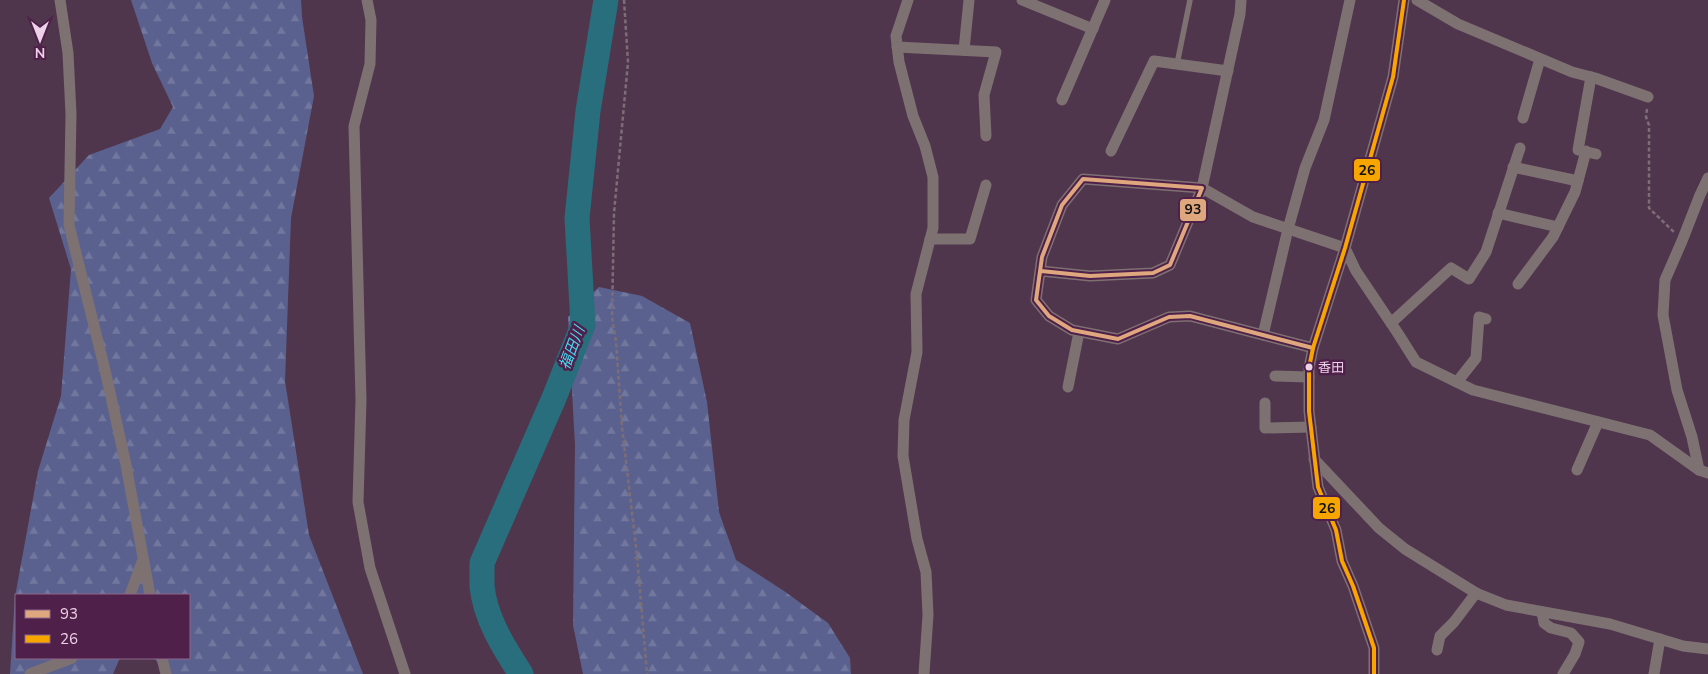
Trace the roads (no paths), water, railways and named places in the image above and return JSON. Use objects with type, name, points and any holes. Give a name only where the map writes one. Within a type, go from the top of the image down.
[{"type":"street","points":[[60,0],[68,53],[71,114],[69,225],[126,465],[150,594]]},
{"type":"street","points":[[367,0],[370,20],[370,64],[354,126],[361,400],[358,502],[370,568],[405,674]]},
{"type":"street","points":[[908,0],[896,36],[899,62],[933,177],[933,228],[916,294],[917,352],[904,420],[903,456],[917,539],[926,572],[928,615],[924,674]]},
{"type":"street","points":[[964,50],[969,0]]},
{"type":"street","points":[[1022,0],[1093,29]]},
{"type":"street","points":[[1062,100],[1105,0]]},
{"type":"street","points":[[1040,271],[1090,276],[1152,273],[1170,266],[1202,188],[1240,14],[1241,0]]},
{"type":"street","points":[[1263,335],[1288,229],[1305,168],[1324,120],[1350,0]]},
{"type":"street","points":[[1374,674],[1374,648],[1353,586],[1342,561],[1336,530],[1318,487],[1309,411],[1309,368],[1313,348],[1345,248],[1393,77],[1404,0]]},
{"type":"street","points":[[1417,0],[1458,24],[1572,72],[1648,98]]},
{"type":"street","points":[[897,47],[996,52],[984,95],[986,136]]},
{"type":"street","points":[[1523,118],[1540,58]]},
{"type":"street","points":[[1111,151],[1154,61],[1228,71]]},
{"type":"street","points":[[1518,284],[1553,237],[1575,192],[1591,152],[1578,150],[1591,77]]},
{"type":"street","points":[[1391,324],[1451,268],[1469,279],[1486,252],[1520,148]]},
{"type":"street","points":[[1513,167],[1578,182]]},
{"type":"street","points":[[1704,471],[1677,390],[1663,315],[1665,280],[1708,178]]},
{"type":"street","points":[[1313,348],[1190,316],[1169,317],[1118,339],[1072,330],[1048,316],[1036,300],[1042,257],[1062,205],[1083,179],[1202,188],[1253,217],[1345,248],[1356,272],[1416,362],[1473,390],[1650,435],[1704,471]]},
{"type":"street","points":[[930,238],[970,239],[986,185]]},
{"type":"street","points":[[1498,214],[1558,227]]},
{"type":"street","points":[[1457,382],[1476,358],[1479,317],[1486,319]]},
{"type":"street","points":[[1068,386],[1080,332]]},
{"type":"street","points":[[1275,376],[1309,377]]},
{"type":"street","points":[[1264,403],[1265,428],[1311,427]]},
{"type":"street","points":[[1577,470],[1598,422]]},
{"type":"street","points":[[1314,459],[1379,528],[1404,549],[1476,593],[1506,605],[1610,624],[1683,646],[1708,649]]},
{"type":"street","points":[[130,594],[143,560]]},
{"type":"street","points":[[1437,650],[1440,636],[1454,622],[1476,593]]},
{"type":"street","points":[[1542,612],[1544,623],[1551,628],[1571,633],[1579,642],[1575,654],[1563,674]]},
{"type":"street","points":[[1654,674],[1660,639]]},
{"type":"street","points":[[30,674],[69,659]]},
{"type":"street","points":[[162,659],[166,674]]},
{"type":"lane","points":[[1177,64],[1190,0]]},
{"type":"waterway","name":"福田川","points":[[521,674],[502,643],[487,610],[482,586],[482,563],[554,398],[583,325],[577,218],[588,111],[606,0]]},
{"type":"place","name":"香田","points":[[1309,367]]}]
